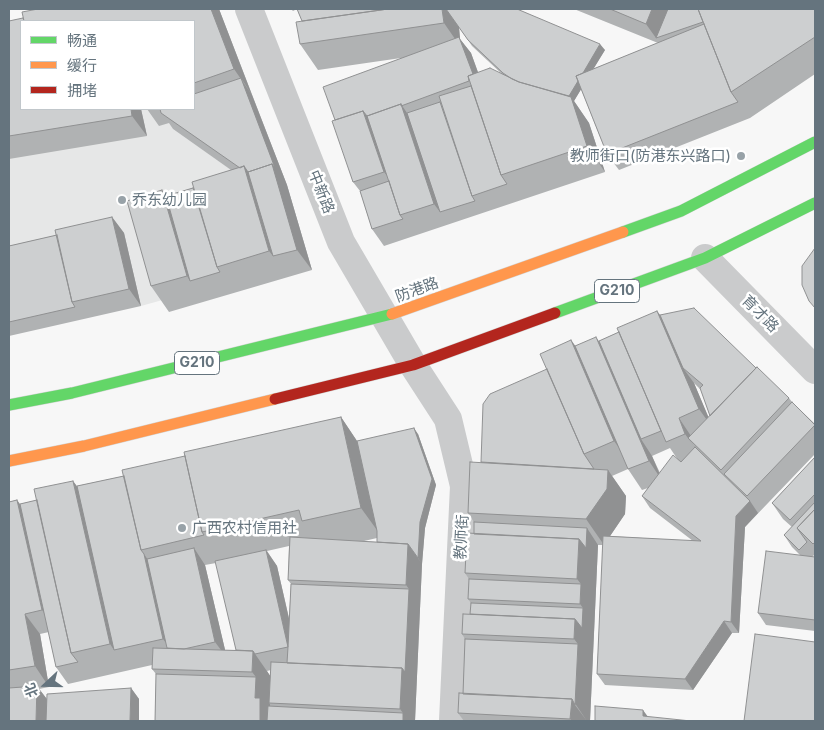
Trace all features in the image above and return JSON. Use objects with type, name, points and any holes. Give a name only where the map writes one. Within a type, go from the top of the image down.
[{"type":"highway","name":"防港路","points":[[9,406],[82,391],[385,317],[681,211],[815,142]]},
{"type":"highway","name":"G210","points":[[9,461],[84,446],[413,365],[705,258],[815,203]]},
{"type":"street","name":"中新路","points":[[249,9],[341,242],[413,365]]},
{"type":"street","name":"育才路","points":[[705,258],[815,370]]},
{"type":"street","name":"教师街","points":[[413,365],[448,419],[464,486],[453,721]]},
{"type":"shaded area","name":"乔东幼儿园","points":[[9,104],[20,110],[153,110],[170,122],[173,129],[263,192],[166,299],[141,306],[9,260]]},
{"type":"building","points":[[38,9],[211,9],[234,69],[195,83],[195,20],[24,20],[22,12]]},
{"type":"building","points":[[297,9],[388,9],[302,21]]},
{"type":"building","points":[[388,9],[442,9],[444,23],[300,44],[296,22]]},
{"type":"building","points":[[446,9],[517,9],[600,44],[583,73],[576,76],[578,81],[569,96],[519,82],[503,73],[468,40]]},
{"type":"building","points":[[610,9],[652,9],[646,24]]},
{"type":"building","points":[[668,9],[698,9],[703,22],[656,38]]},
{"type":"building","points":[[698,9],[815,9],[815,37],[731,92]]},
{"type":"building","points":[[23,18],[24,20],[20,20],[20,110],[131,110],[132,116],[9,136],[9,21]]},
{"type":"building","points":[[704,24],[731,92],[738,102],[607,154],[576,76]]},
{"type":"building","points":[[459,37],[473,74],[468,76],[469,81],[401,106],[401,104],[367,116],[363,111],[335,120],[323,87]]},
{"type":"building","points":[[490,68],[519,82],[571,97],[587,146],[501,175],[468,76]]},
{"type":"building","points":[[241,78],[275,168],[272,164],[248,172],[244,166],[240,168],[161,113],[160,110],[195,110],[195,94]]},
{"type":"building","points":[[471,86],[501,175],[507,184],[472,196],[439,96]]},
{"type":"building","points":[[440,102],[475,201],[440,212],[407,113]]},
{"type":"building","points":[[401,104],[434,204],[400,215],[367,116]]},
{"type":"building","points":[[363,111],[384,172],[353,182],[332,121]]},
{"type":"building","points":[[272,164],[297,250],[273,256],[248,172]]},
{"type":"building","points":[[244,166],[269,251],[217,267],[192,182]]},
{"type":"building","points":[[389,181],[403,219],[372,229],[360,191]]},
{"type":"building","points":[[193,188],[220,272],[190,281],[166,196]]},
{"type":"building","points":[[162,190],[187,276],[151,286],[127,201]]},
{"type":"building","points":[[112,217],[129,289],[72,302],[55,230]]},
{"type":"building","points":[[57,235],[72,302],[75,307],[9,322],[9,246]]},
{"type":"building","points":[[815,248],[815,308],[809,301],[802,285],[802,266]]},
{"type":"building","points":[[694,308],[756,368],[710,416],[700,388],[703,385],[683,368],[660,315]]},
{"type":"building","points":[[657,311],[699,409],[679,418],[685,434],[666,442],[617,328]]},
{"type":"building","points":[[619,332],[661,431],[641,439],[599,341]]},
{"type":"building","points":[[596,337],[649,461],[628,469],[575,346]]},
{"type":"building","points":[[571,340],[614,441],[584,454],[540,354]]},
{"type":"building","points":[[757,367],[789,398],[721,470],[688,438]]},
{"type":"building","points":[[547,369],[584,454],[594,469],[481,462],[483,404],[490,394]]},
{"type":"building","points":[[792,402],[815,425],[747,496],[724,474]]},
{"type":"building","points":[[341,417],[361,508],[302,521],[299,510],[202,532],[184,452]]},
{"type":"building","points":[[414,428],[432,479],[420,522],[418,558],[408,544],[377,542],[377,531],[357,441]]},
{"type":"building","points":[[695,447],[750,501],[736,516],[731,622],[724,621],[685,679],[597,674],[603,536],[701,541],[642,496],[673,455],[681,462]]},
{"type":"building","points":[[185,456],[204,535],[141,550],[122,470]]},
{"type":"building","points":[[815,457],[815,494],[790,520],[772,503]]},
{"type":"building","points":[[470,462],[608,470],[607,489],[586,519],[468,513]]},
{"type":"building","points":[[124,476],[163,639],[114,650],[77,486]]},
{"type":"building","points":[[73,481],[110,644],[71,653],[34,489]]},
{"type":"building","points":[[17,500],[42,610],[25,614],[35,666],[9,670],[9,502]]},
{"type":"building","points":[[37,500],[71,653],[78,662],[56,667],[20,504]]},
{"type":"building","points":[[815,502],[815,509],[797,528],[807,542],[799,550],[784,535]]},
{"type":"building","points":[[815,509],[815,542],[813,544],[797,528]]},
{"type":"building","points":[[474,522],[587,528],[586,548],[579,539],[474,534]]},
{"type":"building","points":[[467,533],[579,539],[577,579],[465,573]]},
{"type":"building","points":[[290,537],[408,544],[406,585],[288,580]]},
{"type":"building","points":[[194,548],[215,642],[184,649],[167,648],[147,559]]},
{"type":"building","points":[[266,550],[288,647],[255,654],[253,651],[236,650],[215,561]]},
{"type":"building","points":[[766,551],[815,557],[815,620],[758,613]]},
{"type":"building","points":[[469,579],[581,584],[580,604],[468,599]]},
{"type":"building","points":[[291,584],[409,589],[405,672],[402,668],[287,663]]},
{"type":"building","points":[[471,603],[583,608],[582,628],[575,619],[470,614]]},
{"type":"building","points":[[463,614],[575,619],[574,639],[462,634]]},
{"type":"building","points":[[755,634],[815,642],[815,721],[744,721]]},
{"type":"building","points":[[465,639],[578,644],[575,705],[572,699],[463,694]]},
{"type":"building","points":[[153,648],[253,651],[252,672],[152,669]]},
{"type":"building","points":[[271,662],[402,668],[400,709],[269,703]]},
{"type":"building","points":[[156,674],[256,677],[255,698],[260,698],[260,721],[155,721]]},
{"type":"building","points":[[37,686],[36,721],[9,721],[9,688]]},
{"type":"building","points":[[131,688],[130,721],[46,721],[47,694]]},
{"type":"building","points":[[459,693],[572,699],[570,719],[458,713]]},
{"type":"building","points":[[268,706],[403,713],[403,721],[267,721]]},
{"type":"building","points":[[595,706],[643,710],[643,716],[691,721],[595,721]]},
{"type":"traffic: fast","points":[[623,232],[681,211],[815,142]]},
{"type":"traffic: fast","points":[[555,313],[705,258],[815,203]]},
{"type":"traffic: fast","points":[[9,405],[72,393],[392,314]]},
{"type":"traffic: slow","points":[[392,314],[623,232]]},
{"type":"traffic: slow","points":[[9,461],[84,446],[275,399]]},
{"type":"traffic: jam","points":[[275,399],[413,365],[555,313]]},
{"type":"place","name":"教师街口(防港东兴路口)","points":[[741,156]]},
{"type":"place","name":"乔东幼儿园","points":[[122,200]]},
{"type":"place","name":"广西农村信用社","points":[[182,528]]}]
